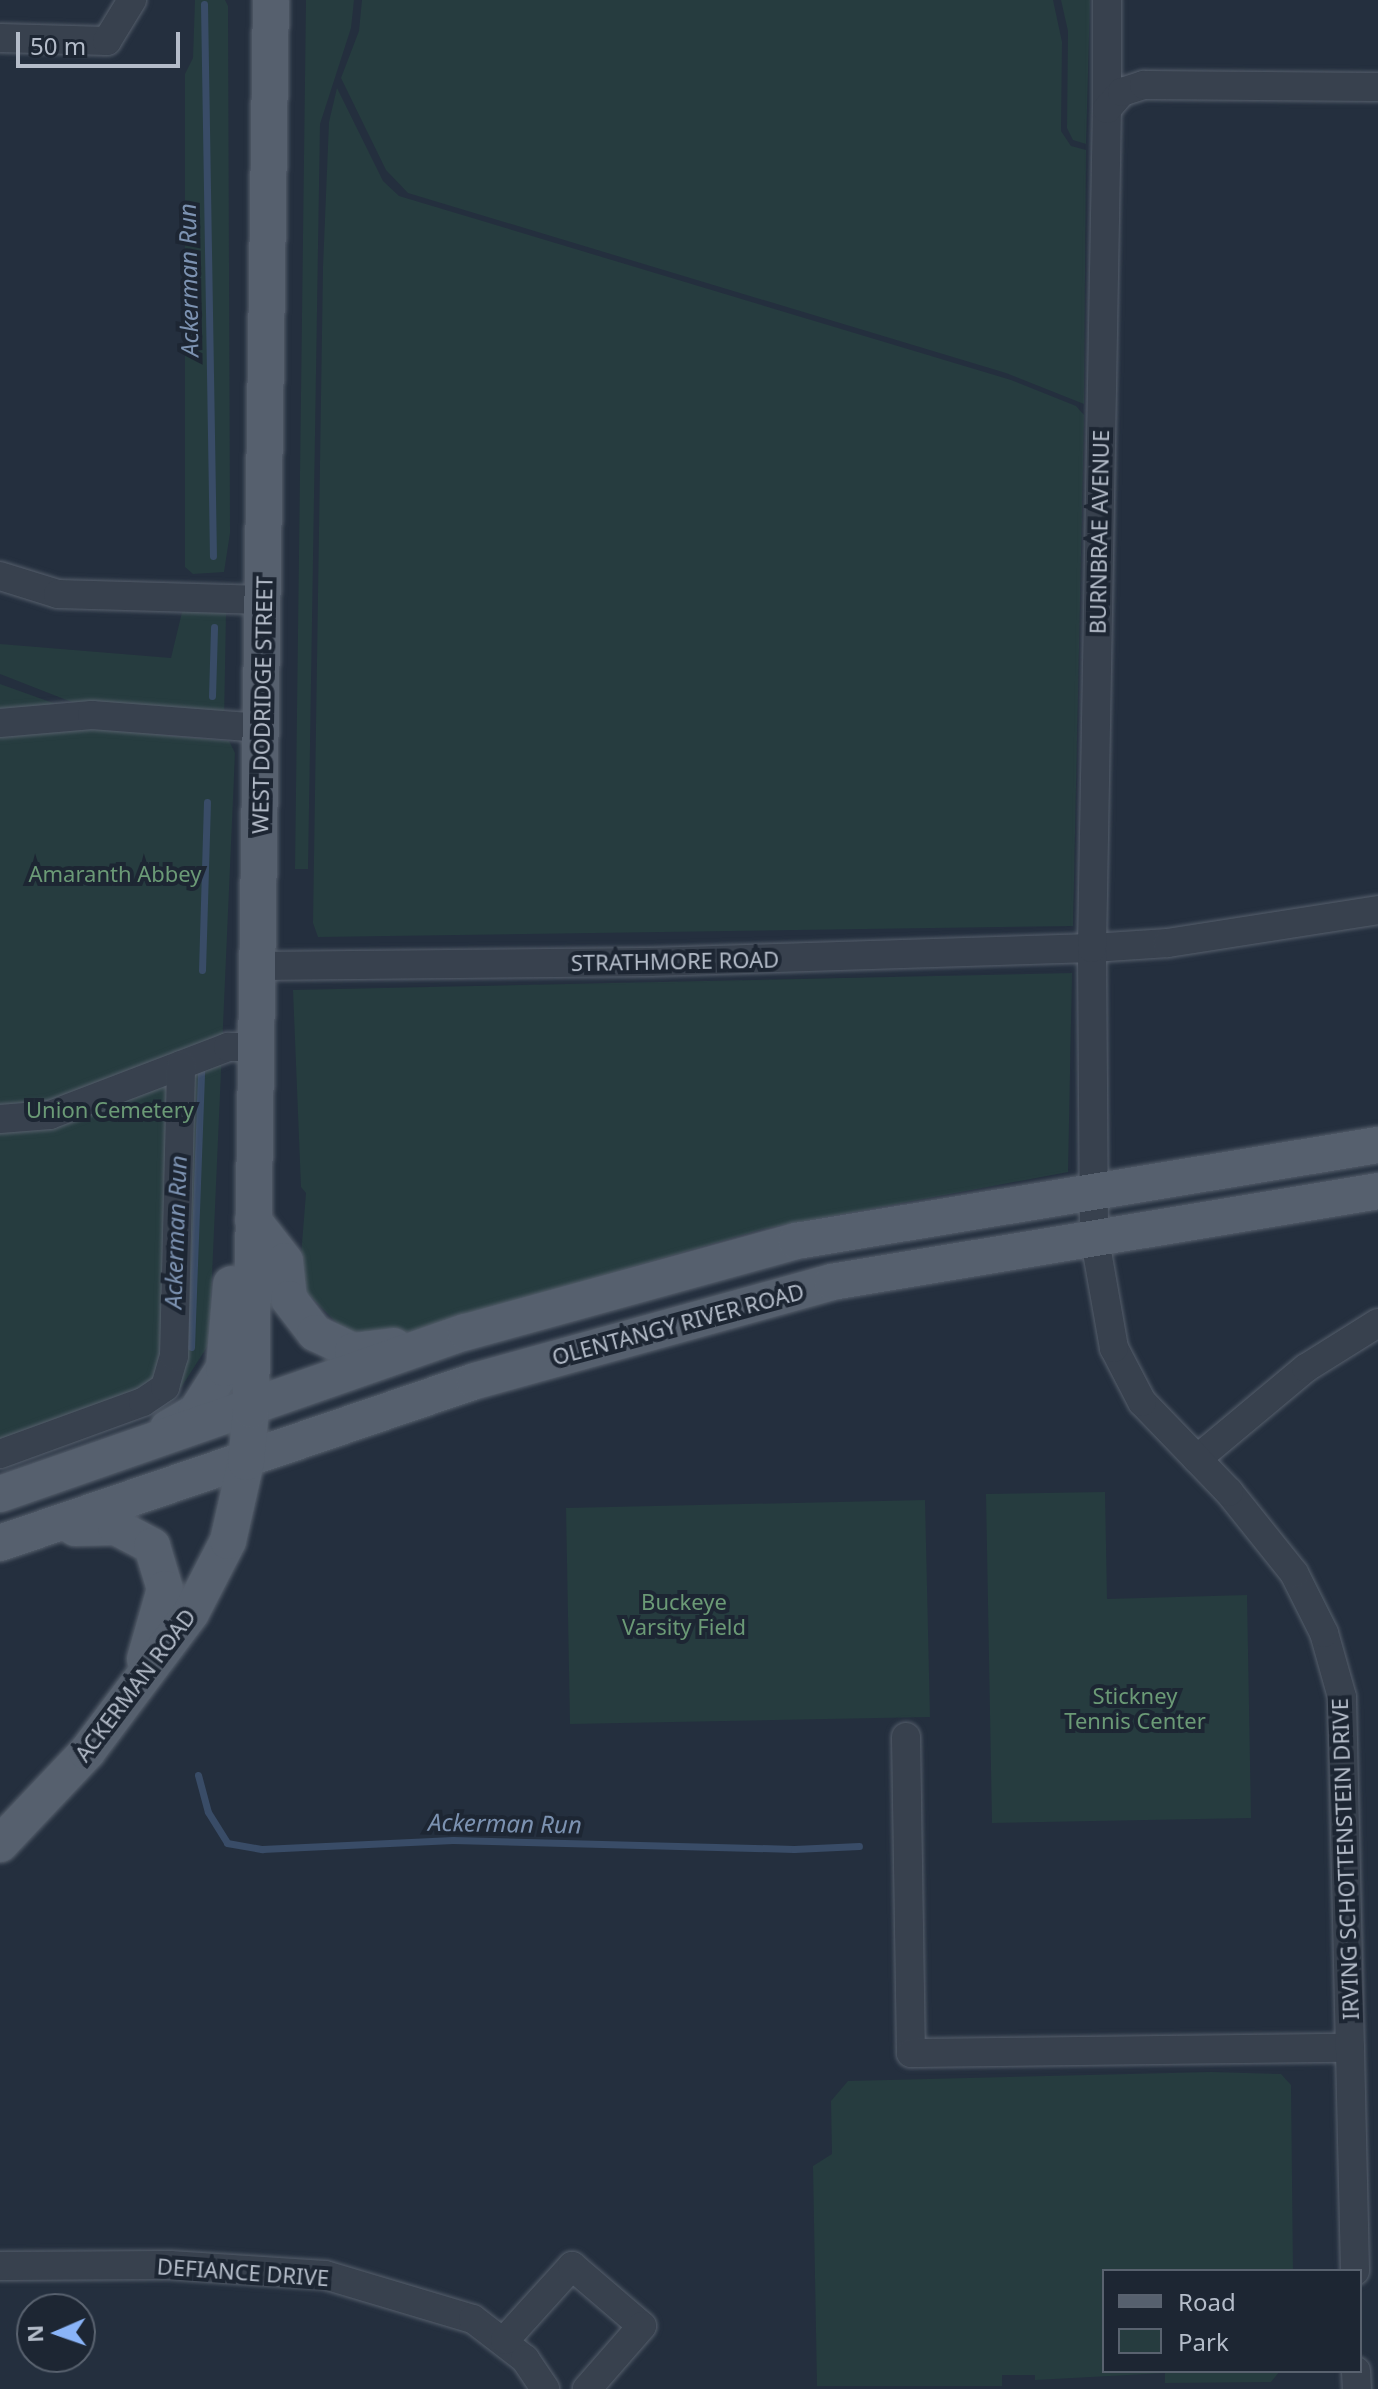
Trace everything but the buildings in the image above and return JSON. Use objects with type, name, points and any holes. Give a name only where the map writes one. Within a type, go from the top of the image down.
[{"type":"main road","name":"WEST DODRIDGE STREET","points":[[251,1410],[271,0]]},
{"type":"main road","points":[[138,1448],[196,1412],[224,1368],[237,1198],[256,1137]]},
{"type":"main road","points":[[0,1494],[251,1410],[466,1332],[796,1241],[1378,1145]]},
{"type":"main road","name":"OLENTANGY RIVER ROAD","points":[[13,1539],[246,1462],[475,1381],[693,1318],[832,1282],[1094,1235],[1378,1191]]},
{"type":"main road","points":[[253,1220],[285,1261],[289,1299],[329,1343],[369,1350],[466,1332]]},
{"type":"main road","name":"ACKERMAN ROAD","points":[[0,1844],[132,1696],[191,1613],[228,1541],[246,1462],[251,1410]]},
{"type":"main road","points":[[13,1539],[116,1527],[152,1546],[165,1589],[132,1696]]},
{"type":"street","points":[[0,38],[107,41],[132,0]]},
{"type":"street","name":"BURNBRAE AVENUE","points":[[1094,1235],[1092,948],[1107,0]]},
{"type":"street","points":[[1107,109],[1122,92],[1144,85],[1378,87]]},
{"type":"street","points":[[0,576],[58,594],[264,600]]},
{"type":"street","points":[[0,723],[92,715],[262,728]]},
{"type":"street","name":"STRATHMORE ROAD","points":[[258,966],[650,962],[1092,948],[1168,943],[1378,910]]},
{"type":"street","points":[[0,1119],[50,1115],[228,1047],[258,1047]]},
{"type":"street","points":[[0,1454],[143,1402],[165,1387],[174,1356],[181,1065]]},
{"type":"street","name":"IRVING SCHOTTENSTEIN DRIVE","points":[[1094,1235],[1114,1348],[1127,1376],[1142,1402],[1197,1459],[1294,1573],[1335,1664],[1346,1733],[1355,2269]]},
{"type":"street","points":[[1197,1459],[1306,1368],[1378,1323]]},
{"type":"street","points":[[906,1737],[911,2053],[1350,2048]]},
{"type":"street","name":"DEFIANCE DRIVE","points":[[0,2266],[186,2265],[325,2275],[473,2319],[505,2340],[545,2389]]},
{"type":"street","points":[[505,2340],[572,2266],[642,2326],[587,2389]]},
{"type":"green space","points":[[195,0],[225,0],[228,6],[230,533],[224,572],[193,574],[185,567],[185,74],[193,58]]},
{"type":"green space","points":[[306,0],[354,0],[351,28],[320,124],[308,869],[295,869]]},
{"type":"green space","points":[[362,0],[1053,0],[1062,42],[1061,131],[1071,146],[1086,150],[1084,404],[1006,373],[408,193],[386,170],[341,78],[359,31]]},
{"type":"green space","points":[[1061,0],[1090,0],[1086,144],[1073,140],[1067,128],[1068,31]]},
{"type":"green space","points":[[337,88],[383,181],[399,196],[1011,380],[1076,406],[1084,415],[1073,926],[318,937],[313,923],[323,267],[329,122]]},
{"type":"green space","points":[[220,607],[226,613],[224,722],[87,708],[0,674],[0,644],[171,658],[183,608]]},
{"type":"green space","points":[[0,684],[56,704],[0,713]]},
{"type":"green space","points":[[98,729],[229,741],[235,753],[209,1344],[173,1400],[0,1460],[0,732]]},
{"type":"green space","points":[[1072,973],[1068,1172],[763,1229],[385,1339],[369,1341],[340,1326],[306,1292],[301,1256],[306,1193],[301,1187],[293,990]]},
{"type":"green space","name":"Stickney Tennis Center","points":[[1105,1492],[1107,1599],[1247,1595],[1251,1818],[992,1823],[986,1494]]},
{"type":"green space","name":"Buckeye Varsity Field","points":[[925,1500],[930,1717],[570,1724],[566,1508]]},
{"type":"green space","points":[[1211,2072],[1281,2074],[1291,2085],[1293,2269],[1102,2269],[1102,2373],[1165,2373],[1035,2380],[1035,2375],[1002,2375],[1002,2386],[817,2386],[813,2166],[832,2154],[831,2101],[848,2081]]},
{"type":"green space","points":[[1165,2373],[1278,2373],[1271,2382],[1165,2383]]},
{"type":"waterway","name":"Ackerman Run","points":[[204,4],[213,556]]},
{"type":"waterway","name":"Ackerman Run","points":[[212,696],[214,627]]},
{"type":"waterway","name":"Ackerman Run","points":[[202,970],[207,802]]},
{"type":"waterway","name":"Ackerman Run","points":[[191,1347],[201,1071]]},
{"type":"waterway","name":"Ackerman Run","points":[[198,1775],[208,1812],[227,1843],[262,1849],[453,1840],[794,1849],[859,1846]]},
{"type":"park label","name":"Amaranth Abbey","points":[[115,874]]},
{"type":"park label","name":"Union Cemetery","points":[[110,1110]]}]
